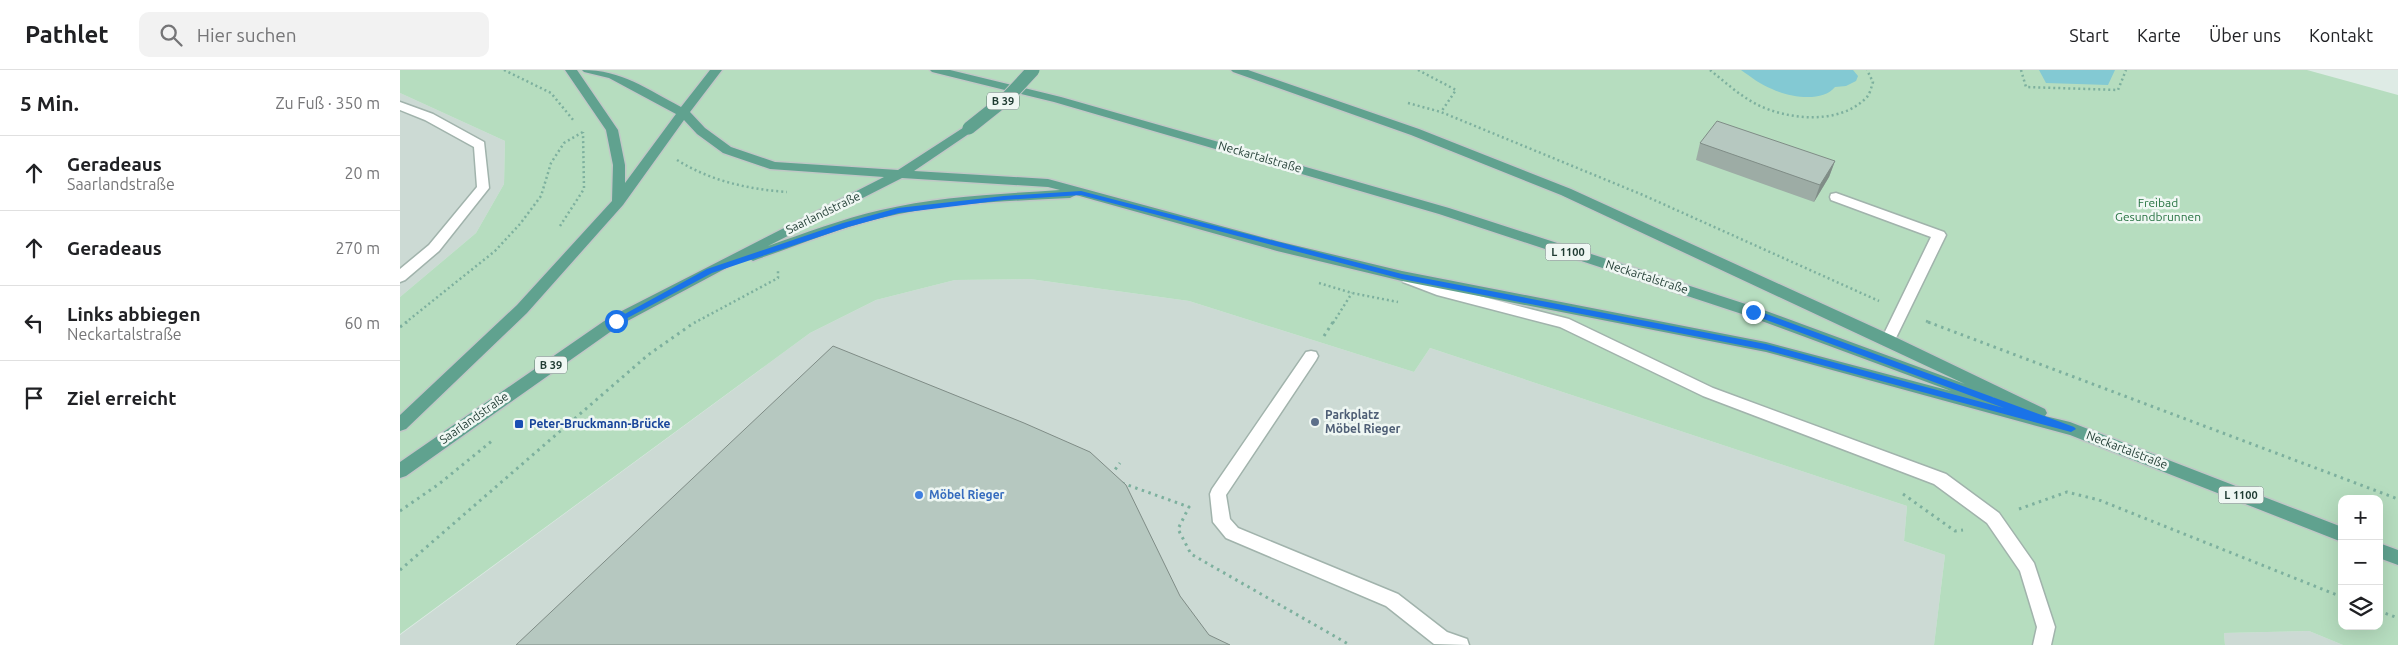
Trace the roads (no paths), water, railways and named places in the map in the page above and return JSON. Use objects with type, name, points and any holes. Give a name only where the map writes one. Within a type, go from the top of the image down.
[{"type":"main road","points":[[571,70],[612,130],[619,165],[618,202]]},
{"type":"main road","points":[[588,70],[613,76],[684,113],[702,131],[727,150],[774,166],[1048,183],[1402,276],[1766,347],[2071,429]]},
{"type":"main road","points":[[400,426],[522,310],[618,202],[657,146],[716,70]]},
{"type":"main road","name":"Neckartalstraße","points":[[936,70],[1057,99],[1232,148],[1444,211],[1753,312],[2071,429],[2338,533]]},
{"type":"main road","name":"Saarlandstraße","points":[[400,471],[616,321],[709,271],[902,173],[969,128],[1001,103],[1033,70]]},
{"type":"main road","points":[[1237,70],[1415,132],[1566,192],[1888,340],[2071,429]]},
{"type":"main road","points":[[709,271],[845,225],[898,210],[1004,198],[1081,193]]},
{"type":"main road","points":[[2383,552],[2398,558]]},
{"type":"street","points":[[400,106],[429,117],[480,145],[483,188],[434,248],[400,277]]},
{"type":"street","points":[[1836,196],[1939,234],[1888,340]]},
{"type":"street","points":[[1402,276],[1437,290],[1564,323],[1708,392],[1940,479],[1994,518],[2028,568],[2046,627],[2042,645]]},
{"type":"street","points":[[1311,356],[1218,494],[1222,522],[1232,533],[1392,600],[1442,638],[1460,645]]},
{"type":"water","points":[[1741,70],[1853,70],[1858,76],[1856,81],[1846,86],[1835,87],[1822,95],[1805,97],[1779,92],[1756,81]]},
{"type":"water","points":[[2039,70],[2115,70],[2108,85],[2046,83]]},
{"type":"place","name":"Parkplatz Möbel Rieger","points":[[1315,422]]},
{"type":"place","name":"Peter-Bruckmann-Brücke","points":[[519,424]]},
{"type":"place","name":"Möbel Rieger","points":[[919,495]]},
{"type":"park label","name":"Freibad Gesundbrunnen","points":[[2158,210]]}]
